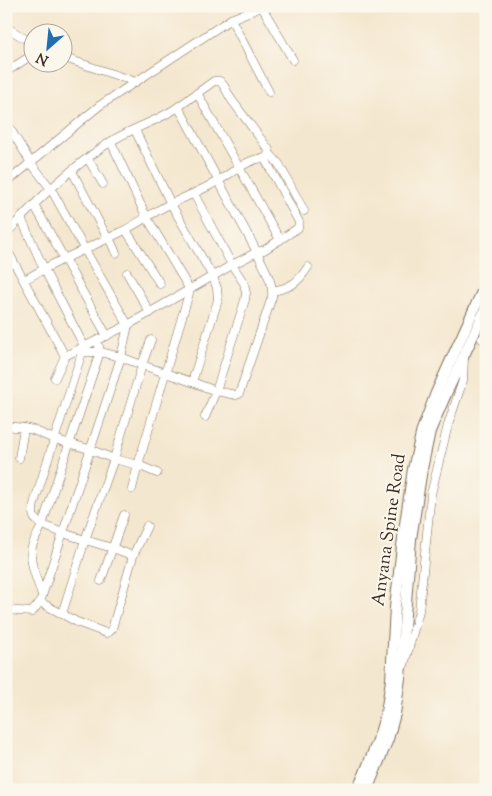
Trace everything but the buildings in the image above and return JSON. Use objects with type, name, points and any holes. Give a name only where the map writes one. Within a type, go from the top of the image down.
[{"type":"main road","name":"Anyana Spine Road","points":[[356,790],[364,775],[386,713],[391,680],[395,607],[402,538],[413,469],[422,430],[436,393],[486,282]]},
{"type":"main road","name":"Anyana Spine Road","points":[[367,790],[388,739],[395,714],[400,678],[411,539],[430,431],[486,308]]},
{"type":"street","points":[[6,184],[99,106],[231,19],[262,6],[293,60]]},
{"type":"street","points":[[231,19],[270,92]]},
{"type":"street","points":[[6,27],[22,37]]},
{"type":"street","points":[[72,60],[136,82]]},
{"type":"street","points":[[9,70],[22,62]]},
{"type":"street","points":[[6,234],[51,189],[88,158],[111,142],[157,120],[214,81],[220,81],[224,86],[231,99],[269,150],[267,156],[299,222],[298,228],[264,250],[257,252],[84,349],[65,356],[55,378]]},
{"type":"street","points":[[197,92],[280,240]]},
{"type":"street","points":[[84,349],[120,356],[216,392],[236,395],[241,391],[273,291],[257,252],[178,107]]},
{"type":"street","points":[[6,122],[31,162],[51,189],[128,325],[120,356],[41,599],[32,612],[6,610]]},
{"type":"street","points":[[135,130],[171,204],[213,277],[217,288],[218,300],[192,382]]},
{"type":"street","points":[[111,142],[146,216],[190,290],[132,488]]},
{"type":"street","points":[[24,280],[126,230],[146,216],[194,194],[240,167],[267,156],[279,164],[304,211]]},
{"type":"street","points":[[88,158],[103,184]]},
{"type":"street","points":[[72,171],[116,253]]},
{"type":"street","points":[[194,194],[232,266],[244,283],[246,293],[216,392],[205,417]]},
{"type":"street","points":[[35,206],[107,336]]},
{"type":"street","points":[[21,218],[84,349],[36,494],[33,516],[42,525],[134,556]]},
{"type":"street","points":[[126,230],[160,284]]},
{"type":"street","points":[[6,248],[65,356]]},
{"type":"street","points":[[273,291],[295,284],[308,267]]},
{"type":"street","points":[[127,273],[150,313]]},
{"type":"street","points":[[486,334],[482,339],[486,341]]},
{"type":"street","points":[[98,340],[100,352],[42,525],[32,547],[31,554],[41,599],[77,622],[106,633],[110,632],[134,556],[147,526]]},
{"type":"street","points":[[62,614],[85,540],[114,459],[151,340]]},
{"type":"street","points":[[400,678],[419,611],[431,494],[448,425],[463,380],[464,354]]},
{"type":"street","points":[[6,426],[24,428],[157,473]]},
{"type":"street","points":[[19,458],[24,428]]},
{"type":"street","points":[[101,581],[124,515]]}]
